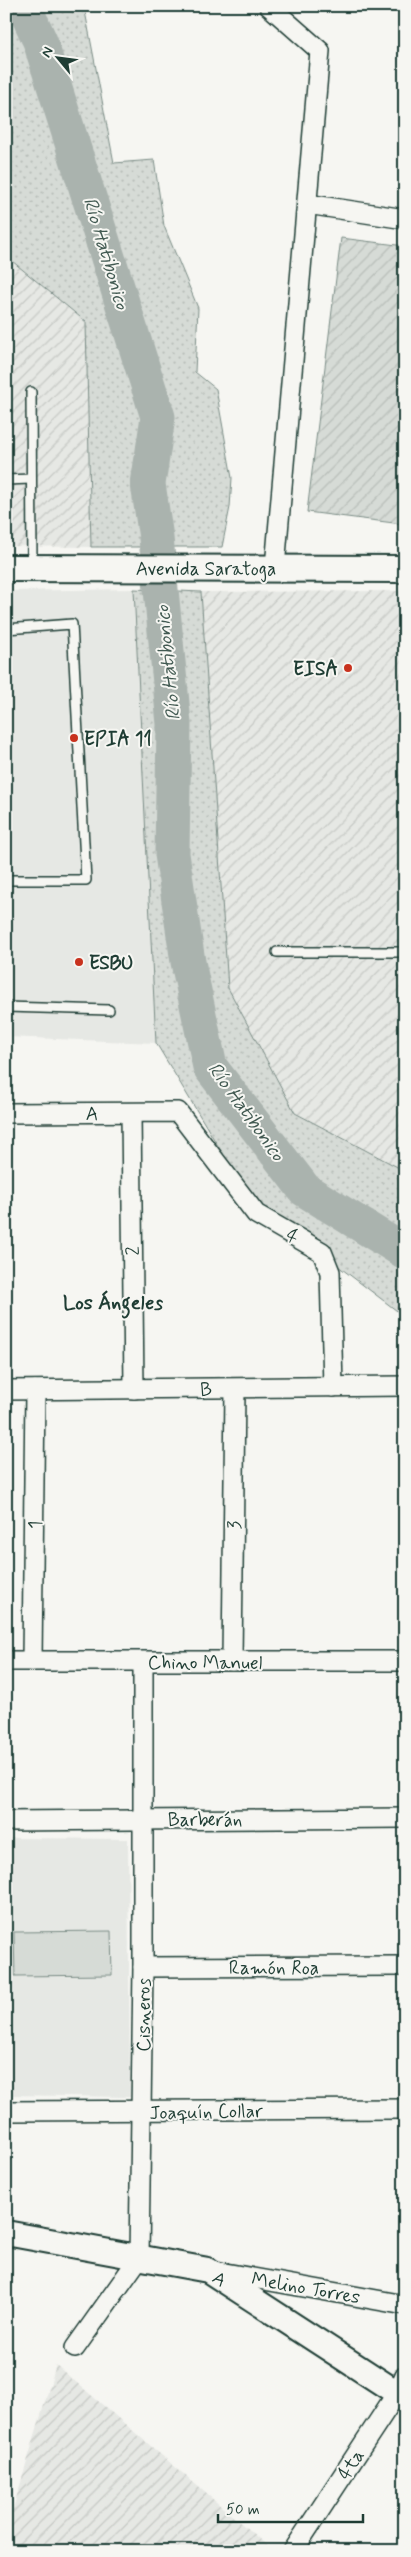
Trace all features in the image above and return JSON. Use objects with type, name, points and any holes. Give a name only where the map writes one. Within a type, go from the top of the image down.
[{"type":"main road","name":"Avenida Saratoga","points":[[19,568],[275,567],[405,569]]},
{"type":"street","points":[[269,6],[320,51],[275,567]]},
{"type":"street","points":[[306,204],[405,219]]},
{"type":"street","name":"A","points":[[6,1113],[178,1112]]},
{"type":"street","name":"4","points":[[178,1112],[256,1214],[322,1252],[327,1260],[330,1272],[333,1387]]},
{"type":"street","name":"2","points":[[131,1113],[134,1389]]},
{"type":"street","name":"B","points":[[6,1390],[405,1386]]},
{"type":"street","name":"3","points":[[232,1661],[235,1389]]},
{"type":"street","name":"1","points":[[32,1661],[35,1390]]},
{"type":"street","name":"Chino Manuel","points":[[6,1661],[405,1661]]},
{"type":"street","name":"Cisneros","points":[[139,2258],[143,1967],[143,1662]]},
{"type":"street","name":"Barberán","points":[[6,1821],[405,1818]]},
{"type":"street","name":"Ramón Roa","points":[[143,1967],[405,1966]]},
{"type":"street","name":"Joaquín Collar","points":[[6,2111],[142,2112],[405,2109]]},
{"type":"street","name":"A","points":[[6,2233],[208,2270],[402,2389]]},
{"type":"street","points":[[75,2348],[139,2258]]},
{"type":"street","name":"Melino Torres","points":[[208,2270],[405,2305]]},
{"type":"street","name":"4ta","points":[[293,2551],[402,2389]]},
{"type":"lane","points":[[19,568],[31,480],[31,392]]},
{"type":"lane","points":[[6,480],[31,480]]},
{"type":"lane","points":[[6,629],[72,624],[86,880],[6,880]]},
{"type":"lane","points":[[277,952],[405,952]]},
{"type":"lane","points":[[6,1007],[109,1010]]},
{"type":"shaded area","points":[[6,6],[84,6],[114,163],[154,160],[164,226],[198,308],[195,372],[216,389],[232,478],[230,507],[222,547],[91,547],[86,322],[6,256]]},
{"type":"shaded area","points":[[341,238],[405,246],[405,505],[402,524],[307,512]]},
{"type":"shaded area","points":[[6,256],[86,322],[91,547],[6,546]]},
{"type":"shaded area","name":"EPIA 11","points":[[134,589],[156,1043],[6,1037],[6,591]]},
{"type":"shaded area","points":[[134,589],[201,592],[228,988],[295,1113],[405,1171],[405,1317],[250,1199],[156,1043]]},
{"type":"shaded area","points":[[405,591],[405,1171],[295,1113],[228,988],[201,592]]},
{"type":"shaded area","points":[[6,1838],[128,1839],[130,2097],[6,2095]]},
{"type":"shaded area","points":[[111,1931],[112,1975],[15,1976],[14,1932]]},
{"type":"shaded area","points":[[56,2365],[271,2549],[270,2551],[6,2551],[6,2532]]},
{"type":"waterway","name":"Río Hatibonico","points":[[24,6],[40,41],[158,417],[148,484],[156,538],[174,724],[172,854],[188,962],[210,1067],[305,1190],[405,1252]]},
{"type":"place","name":"EISA","points":[[348,668]]},
{"type":"place","name":"EPIA 11","points":[[74,738]]},
{"type":"place","name":"ESBU","points":[[79,962]]},
{"type":"district","name":"Los Ángeles","points":[[113,1302]]}]
